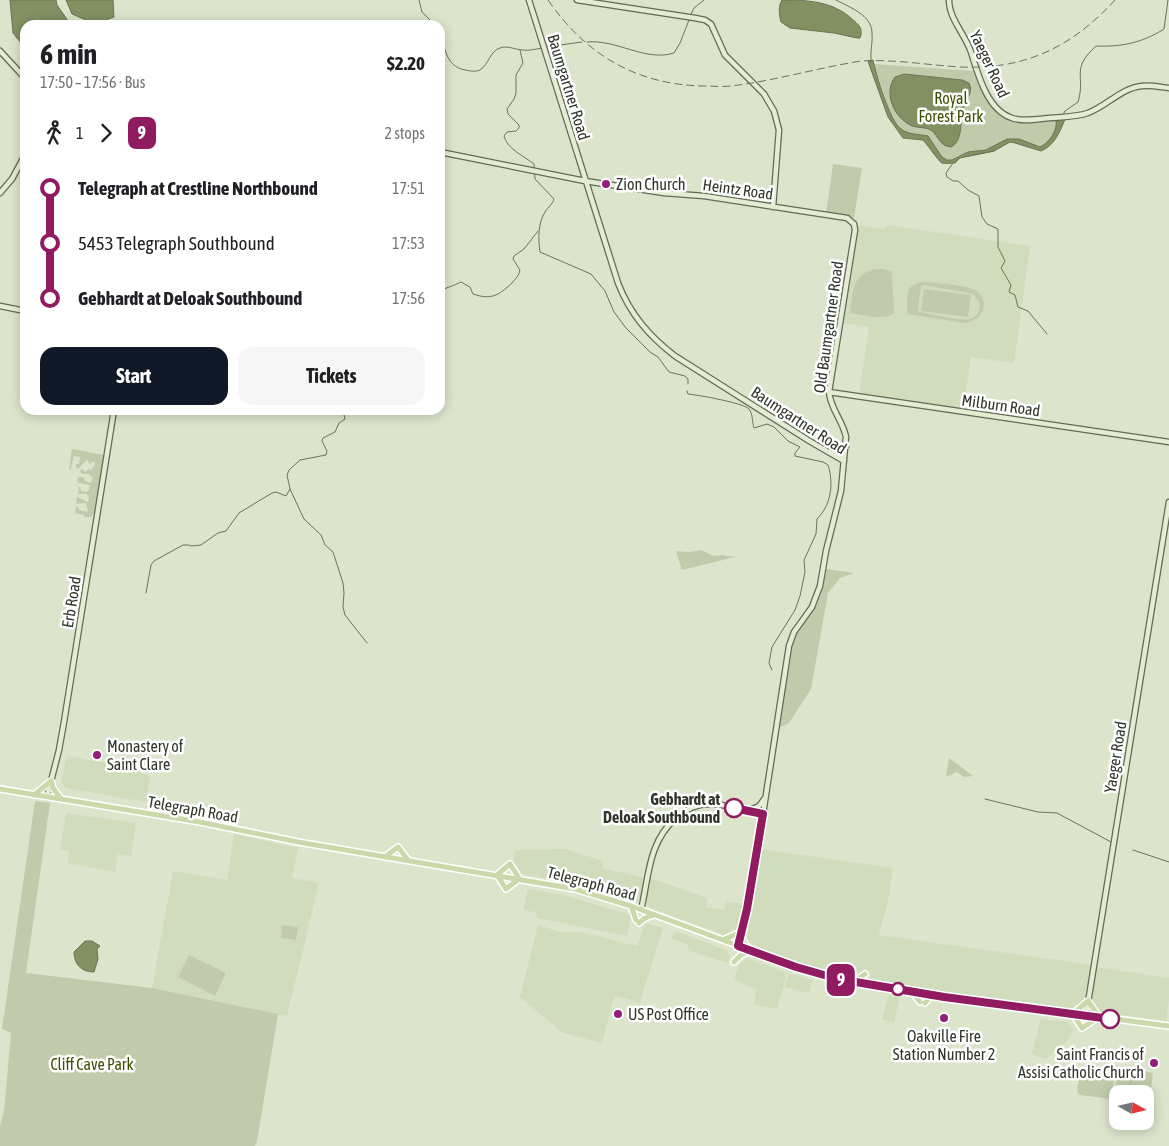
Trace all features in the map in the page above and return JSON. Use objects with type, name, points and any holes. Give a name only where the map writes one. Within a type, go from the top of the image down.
[{"type":"main road","points":[[34,795],[51,781],[53,788],[61,799]]},
{"type":"main road","name":"Telegraph Road","points":[[0,790],[200,822],[298,842],[585,891],[812,972],[852,982],[936,996],[1169,1026]]},
{"type":"main road","points":[[385,857],[398,847],[408,860]]},
{"type":"main road","points":[[510,864],[520,879],[506,889],[497,875],[510,864]]},
{"type":"main road","points":[[631,906],[638,922],[655,915]]},
{"type":"main road","points":[[723,940],[741,932],[744,941],[752,951],[741,955],[734,962]]},
{"type":"main road","points":[[852,982],[864,974]]},
{"type":"main road","points":[[912,992],[922,1003],[930,997],[936,996]]},
{"type":"main road","points":[[1088,1001],[1099,1017],[1082,1028],[1073,1014],[1088,1001]]},
{"type":"street","name":"Baumgartner Road","points":[[529,0],[620,290],[633,313],[648,333],[675,356],[832,456],[844,461],[840,499],[828,543],[818,593],[812,607],[794,632],[789,646],[763,814],[738,946]]},
{"type":"street","points":[[577,0],[688,16],[705,20],[711,24],[725,56],[764,94],[774,111],[779,130],[773,207]]},
{"type":"street","name":"Yaeger Road","points":[[948,0],[951,11],[967,41],[980,80],[998,110],[1010,117],[1020,120],[1091,112],[1137,86],[1147,85],[1169,88]]},
{"type":"street","points":[[0,51],[20,73]]},
{"type":"street","name":"Heintz Road","points":[[445,153],[585,181],[847,218],[853,222]]},
{"type":"street","points":[[0,193],[12,179],[20,164]]},
{"type":"street","points":[[574,178],[578,175],[581,168]]},
{"type":"street","name":"Old Baumgartner Road","points":[[844,461],[846,446],[844,429],[830,401],[829,392],[854,235],[853,222]]},
{"type":"street","points":[[0,306],[20,310]]},
{"type":"street","name":"Milburn Road","points":[[829,392],[1169,442]]},
{"type":"street","name":"Erb Road","points":[[48,797],[64,722],[113,415]]},
{"type":"street","points":[[844,472],[832,456],[846,446]]},
{"type":"street","name":"Yaeger Road","points":[[1086,1015],[1169,502]]},
{"type":"street","points":[[749,811],[759,806],[765,797]]},
{"type":"street","points":[[641,910],[653,852],[660,836],[676,818],[689,809],[704,804],[719,805],[763,814]]},
{"type":"shaded area","points":[[10,0],[56,0],[57,5],[68,20],[20,20],[20,42],[13,33]]},
{"type":"shaded area","points":[[66,0],[113,0],[114,17],[106,20],[86,20],[72,14]]},
{"type":"shaded area","points":[[782,0],[810,1],[836,8],[856,22],[861,30],[860,38],[790,28],[781,22],[779,11]]},
{"type":"shaded area","points":[[873,60],[884,97],[897,125],[907,132],[928,136],[942,157],[947,160],[952,160],[968,152],[986,150],[1007,139],[1019,139],[1040,147],[1052,136],[1056,128],[1056,120],[1065,119],[1059,134],[1050,146],[1041,151],[1010,142],[994,151],[960,158],[955,163],[942,163],[923,140],[903,138],[888,117],[868,61]]},
{"type":"shaded area","points":[[904,74],[962,80],[969,83],[970,93],[964,106],[958,140],[951,147],[944,145],[931,130],[912,126],[906,122],[892,105],[890,90],[892,83],[895,77]]},
{"type":"shaded area","points":[[857,225],[885,229],[887,225],[1030,246],[1014,363],[971,357],[963,411],[859,395],[869,327],[841,323]]},
{"type":"shaded area","points":[[69,756],[98,762],[116,762],[118,760],[142,764],[141,773],[150,776],[146,802],[66,788],[61,783],[66,759]]},
{"type":"shaded area","points":[[66,813],[136,823],[131,856],[118,854],[115,872],[68,863],[69,851],[60,849]]},
{"type":"shaded area","points":[[234,834],[298,848],[292,878],[319,883],[287,1016],[152,988],[173,871],[227,880]]},
{"type":"shaded area","points":[[565,849],[603,861],[602,868],[645,878],[640,902],[575,883],[517,873],[513,865],[515,850]]},
{"type":"shaded area","points":[[761,849],[893,868],[887,907],[878,935],[1093,965],[1083,1002],[1077,1009],[873,980],[871,975],[862,974],[858,977],[850,978],[807,966],[747,943],[744,934]]},
{"type":"shaded area","points":[[650,878],[707,898],[706,907],[724,910],[726,901],[744,904],[743,914],[737,930],[727,936],[648,907],[646,901]]},
{"type":"shaded area","points":[[528,889],[563,895],[631,915],[627,936],[538,918],[535,912],[523,910]]},
{"type":"shaded area","points":[[645,923],[663,928],[640,1002],[614,996],[602,1043],[563,1033],[520,997],[538,925],[560,932],[581,932],[637,946]]},
{"type":"shaded area","points":[[675,931],[728,951],[728,963],[689,951],[687,944],[672,939]]},
{"type":"shaded area","points":[[85,941],[92,941],[100,946],[97,949],[98,959],[94,972],[85,971],[75,960],[74,952]]},
{"type":"shaded area","points":[[747,958],[787,973],[777,1009],[754,1004],[757,989],[734,980],[739,965]]},
{"type":"shaded area","points":[[1095,967],[1169,978],[1169,1000],[1166,1021],[1096,1011],[1092,1003]]},
{"type":"shaded area","points":[[789,973],[813,980],[809,993],[785,987]]},
{"type":"shaded area","points":[[888,996],[900,998],[894,1022],[882,1020]]},
{"type":"shaded area","points":[[1041,1019],[1068,1022],[1073,1029],[1070,1038],[1046,1059],[1032,1054]]},
{"type":"green space","name":"Royal Forest Park","points":[[874,64],[974,71],[990,102],[1002,115],[1009,120],[1022,123],[1056,120],[1054,132],[1047,142],[1040,147],[1019,139],[986,150],[968,152],[952,160],[947,160],[942,157],[931,140],[922,135],[898,129],[890,113]]},
{"type":"green space","points":[[833,164],[862,168],[854,218],[826,214]]},
{"type":"green space","points":[[874,269],[884,269],[892,272],[894,313],[879,317],[850,313],[854,286],[861,276]]},
{"type":"green space","points":[[917,283],[950,284],[975,290],[983,299],[983,310],[976,319],[965,323],[907,314],[909,289]],"holes":[[[924,285],[973,294],[980,303],[980,306],[977,315],[970,319],[952,318],[918,311],[921,286]]]},
{"type":"green space","points":[[924,289],[971,295],[968,317],[921,311]]},
{"type":"green space","points":[[72,449],[104,455],[96,510],[91,517],[84,517],[84,515],[75,513],[76,507],[79,510],[88,512],[86,503],[76,504],[77,497],[88,502],[89,497],[86,494],[78,494],[79,487],[81,491],[87,492],[90,485],[78,483],[77,480],[79,477],[83,477],[85,481],[91,483],[93,477],[90,474],[82,474],[80,471],[82,469],[85,472],[89,469],[91,470],[95,464],[93,461],[90,464],[87,460],[78,469],[76,464],[79,464],[80,457],[74,456],[71,469],[69,470]]},
{"type":"green space","points":[[701,550],[714,556],[735,557],[682,570],[676,551],[689,552]]},
{"type":"green space","points":[[826,569],[854,573],[840,578],[828,593],[811,689],[789,723],[779,728],[793,642],[817,603]]},
{"type":"green space","points":[[949,758],[973,776],[964,777],[957,772],[946,777]]},
{"type":"green space","name":"Cliff Cave Park","points":[[35,801],[50,803],[26,973],[152,988],[278,1014],[255,1146],[0,1146],[0,1125],[4,1112],[11,1033],[2,1029]]},
{"type":"green space","points":[[282,925],[298,927],[296,940],[281,938]]},
{"type":"green space","points":[[189,955],[226,973],[215,996],[178,977]]},
{"type":"green space","points":[[1121,1066],[1153,1073],[1151,1085],[1116,1085],[1118,1068]]},
{"type":"green space","points":[[1080,1069],[1112,1074],[1114,1078],[1113,1085],[1109,1085],[1109,1099],[1080,1095],[1077,1092]]},
{"type":"waterway","points":[[419,0],[422,12],[430,20]]},
{"type":"waterway","points":[[690,16],[694,8],[704,0]]},
{"type":"waterway","points":[[836,0],[859,12],[868,21],[872,33],[871,60]]},
{"type":"waterway","points":[[1063,115],[1065,111],[1078,102],[1081,85],[1081,67],[1088,54],[1096,46],[1114,46],[1131,43],[1148,38],[1164,29],[1168,0]]},
{"type":"waterway","points":[[587,42],[609,44],[652,55],[674,53],[689,20]]},
{"type":"waterway","points":[[546,47],[582,42]]},
{"type":"waterway","points":[[445,49],[450,60],[458,68],[474,71],[480,70],[494,52],[500,48],[506,47],[520,50],[542,48]]},
{"type":"waterway","points":[[520,50],[523,63],[516,75],[514,99],[507,109],[508,114],[519,125],[519,128],[516,131],[507,132],[504,136],[512,148],[534,164],[535,179],[554,199],[541,221],[540,252],[591,274],[605,291],[614,312],[626,328],[650,352],[658,357],[669,372],[685,376],[688,379],[688,384]]},
{"type":"waterway","points":[[974,155],[994,151]]},
{"type":"waterway","points":[[953,163],[946,173],[947,177],[953,181],[958,181],[968,190],[979,196],[982,217],[987,224],[998,229],[998,247],[1005,261],[1001,268],[1011,285],[1009,292],[1015,295],[1018,307],[1028,311],[1047,334]]},
{"type":"waterway","points":[[445,289],[461,282],[470,287],[473,294],[485,297],[494,296],[503,291],[512,283],[520,270],[513,259],[514,256],[524,249],[538,231]]},
{"type":"waterway","points":[[687,391],[688,394],[739,404],[749,409],[754,428],[767,424],[774,427],[788,441],[800,447],[795,456],[823,462],[828,465],[831,479],[830,494],[822,513],[817,519],[816,534],[804,560],[805,572],[795,610],[772,647],[769,663],[772,670]]},
{"type":"waterway","points":[[344,415],[345,419],[339,423],[335,432],[323,438],[322,441],[327,451],[326,455],[300,460],[289,470],[287,475],[290,489],[304,519],[321,535],[325,545],[333,552],[343,583],[345,615],[367,643]]},
{"type":"waterway","points":[[146,593],[151,565],[154,561],[183,545],[201,545],[218,533],[226,531],[239,513],[272,493],[276,492],[286,496],[290,489]]},
{"type":"waterway","points":[[985,799],[1038,812],[1057,813],[1111,842]]},
{"type":"waterway","points":[[1133,850],[1169,862]]},
{"type":"railway","points":[[548,0],[579,36],[596,51],[615,63],[635,73],[657,80],[704,86],[731,86],[763,81],[861,61],[898,61],[960,67],[984,67],[1026,60],[1064,43],[1082,31],[1115,0]]},
{"type":"bus line","name":"9","points":[[734,808],[763,814],[747,909],[738,946],[796,967],[838,979],[944,997],[1110,1019]]},
{"type":"place","name":"Zion Church","points":[[606,184]]},
{"type":"place","name":"Monastery of Saint Clare","points":[[97,755]]},
{"type":"place","name":"Gebhardt at Deloak Southbound","points":[[734,808]]},
{"type":"place","name":"US Post Office","points":[[618,1014]]},
{"type":"place","name":"Oakville Fire Station Number 2","points":[[944,1018]]},
{"type":"place","name":"Saint Francis of Assisi Catholic Church","points":[[1154,1063]]}]
